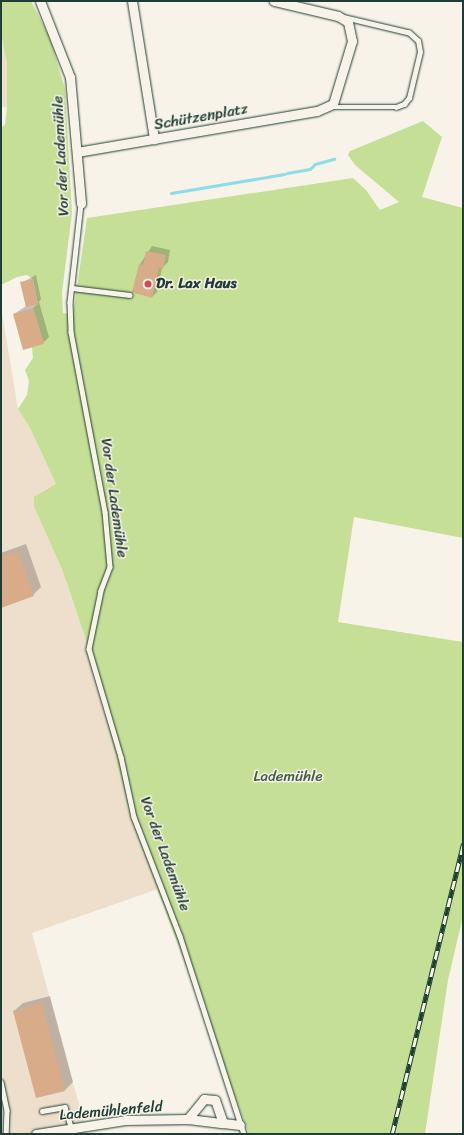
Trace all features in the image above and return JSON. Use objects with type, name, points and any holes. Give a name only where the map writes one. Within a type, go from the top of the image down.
[{"type":"street","name":"Vor der Lademühle","points":[[40,1],[70,77],[81,204]]},
{"type":"street","points":[[132,1],[154,139]]},
{"type":"street","points":[[274,1],[338,16],[348,22],[353,36],[337,98],[330,107]]},
{"type":"street","name":"Schützenplatz","points":[[77,152],[317,111],[330,107]]},
{"type":"street","points":[[188,1119],[204,1099],[215,1100],[223,1124],[240,1125]]},
{"type":"street","name":"Lademühlenfeld","points":[[36,1134],[71,1127],[126,1120],[188,1119],[223,1124]]},
{"type":"lane","points":[[330,107],[396,107],[404,104],[409,98],[420,52],[418,41],[409,33],[338,16]]},
{"type":"lane","name":"Vor der Lademühle","points":[[81,204],[72,288],[71,332],[104,512],[110,567],[101,591],[89,649],[121,757],[134,817],[180,936],[244,1134]]},
{"type":"lane","points":[[72,288],[130,295]]},
{"type":"lane","points":[[1,1082],[7,1110],[6,1134]]},
{"type":"lane","points":[[42,1111],[65,1107],[71,1127]]},
{"type":"shaded area","points":[[1,34],[7,64],[7,107],[1,107]]},
{"type":"shaded area","points":[[1,307],[18,409],[30,428],[56,484],[66,582],[90,652],[131,819],[158,889],[32,933],[87,1134],[1,1134]]},
{"type":"green space","name":"Lademühle","points":[[1,1],[31,1],[50,38],[65,89],[72,213],[62,293],[63,313],[73,315],[87,218],[353,178],[366,190],[380,210],[399,202],[355,165],[348,155],[350,151],[423,121],[442,137],[422,197],[463,208],[463,538],[354,517],[338,622],[463,642],[463,916],[448,980],[425,1134],[249,1134],[131,819],[90,652],[62,569],[34,506],[34,497],[56,484],[30,428],[18,409],[27,395],[29,381],[25,370],[33,358],[32,347],[44,344],[33,308],[38,304],[33,279],[27,275],[17,277],[1,285],[1,127],[5,125],[7,107],[7,64],[1,34]]},
{"type":"building","points":[[146,251],[166,255],[163,269],[159,268],[152,298],[132,292],[139,264],[143,265]]},
{"type":"building","points":[[33,279],[38,304],[26,307],[20,282]]},
{"type":"building","points":[[33,308],[44,344],[23,350],[13,314]]},
{"type":"building","points":[[18,551],[34,596],[1,608],[1,557]]},
{"type":"building","points":[[42,1003],[65,1091],[36,1098],[13,1011]]},
{"type":"waterway","points":[[287,173],[310,169],[315,164],[334,159]]},
{"type":"waterway","points":[[171,193],[284,174]]},
{"type":"railway","points":[[392,1134],[463,844]]},
{"type":"place","name":"Dr. Lax Haus","points":[[148,284]]}]
